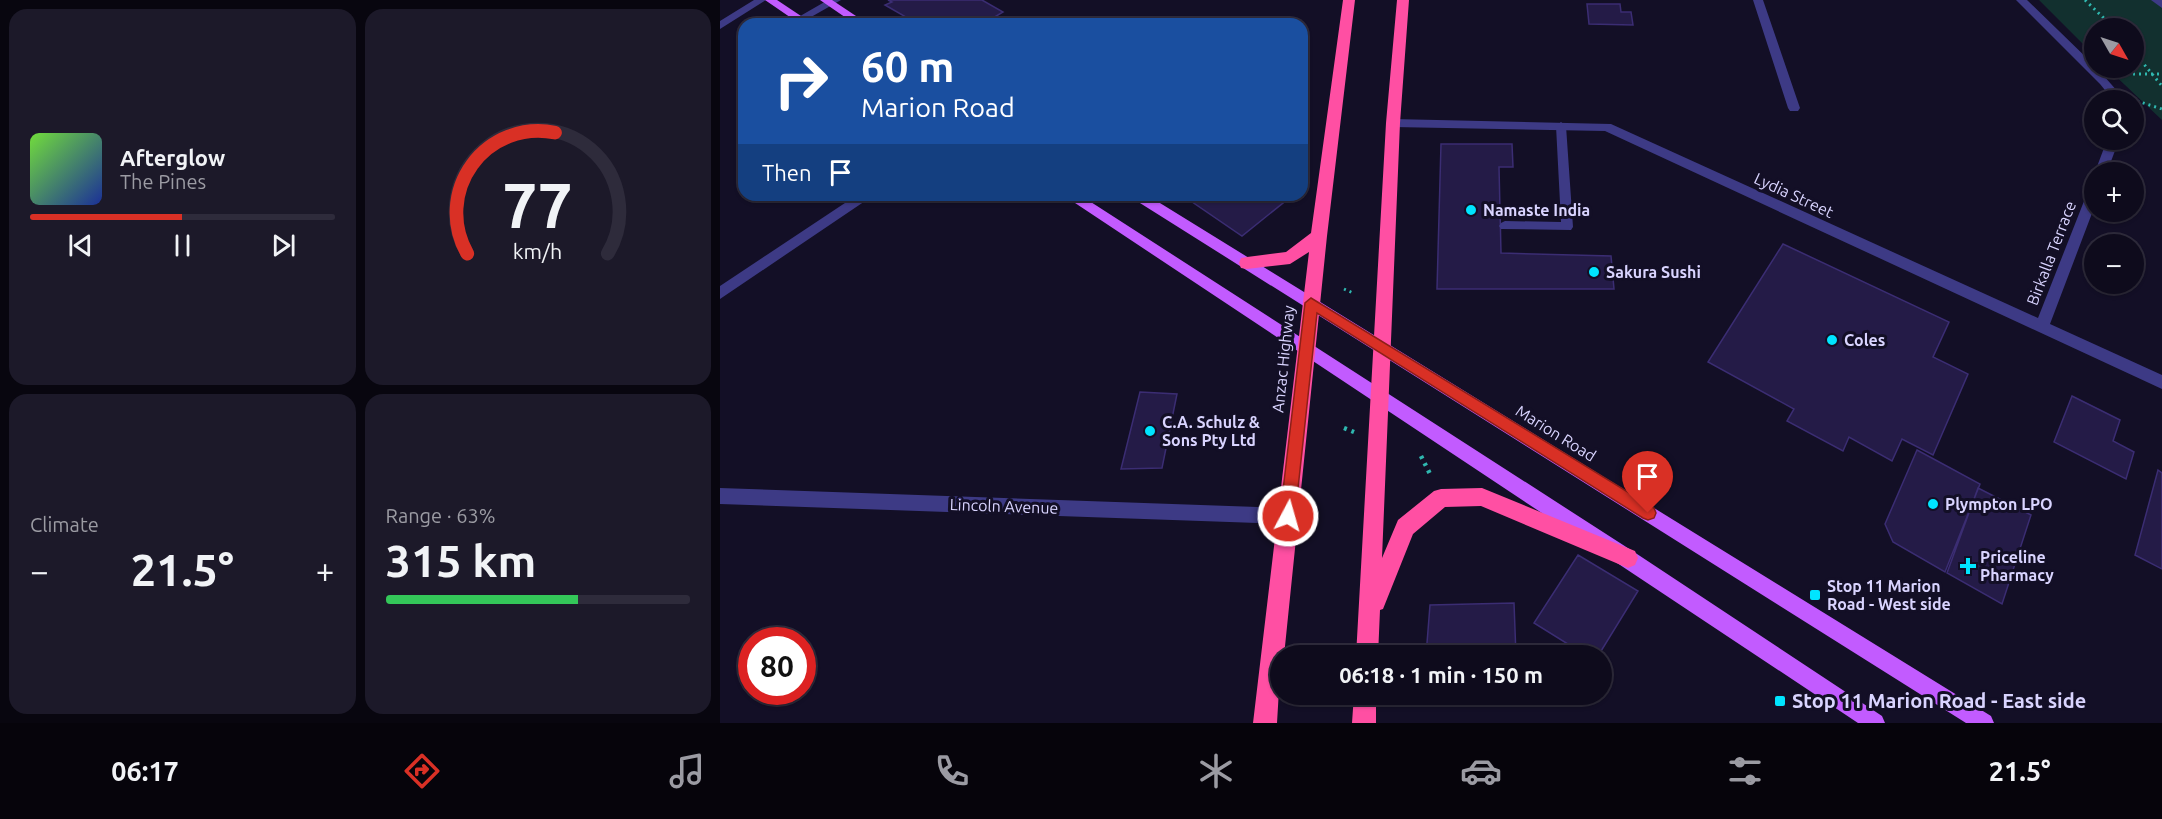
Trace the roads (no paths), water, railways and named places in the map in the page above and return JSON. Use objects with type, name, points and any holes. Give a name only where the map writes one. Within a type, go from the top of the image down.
[{"type":"highway","name":"Anzac Highway","points":[[1265,723],[1311,303],[1348,0]]},
{"type":"highway","points":[[1368,645],[1393,123],[1403,0]]},
{"type":"highway","points":[[1247,263],[1290,258],[1319,236]]},
{"type":"highway","points":[[1369,615],[1405,527],[1441,498],[1482,497],[1628,558]]},
{"type":"highway","points":[[1364,723],[1365,705]]},
{"type":"main road","points":[[770,0],[798,18]]},
{"type":"main road","points":[[830,1],[854,18]]},
{"type":"main road","points":[[1079,201],[1628,558],[1875,723]]},
{"type":"main road","name":"Marion Road","points":[[1147,201],[1984,723]]},
{"type":"street","points":[[720,26],[761,0]]},
{"type":"street","points":[[1758,0],[1794,108]]},
{"type":"street","points":[[2021,0],[2110,90]]},
{"type":"street","points":[[2156,0],[2162,5]]},
{"type":"street","points":[[809,18],[830,1]]},
{"type":"street","name":"Lydia Street","points":[[1393,123],[1607,127],[2162,382]]},
{"type":"street","points":[[720,293],[858,201]]},
{"type":"street","name":"Birkalla Terrace","points":[[2042,327],[2084,217]]},
{"type":"street","name":"Lincoln Avenue","points":[[720,496],[1288,516]]},
{"type":"lane","points":[[1505,226],[1567,227],[1561,126]]},
{"type":"place","name":"Namaste India","points":[[1471,210]]},
{"type":"place","name":"Sakura Sushi","points":[[1594,272]]},
{"type":"place","name":"Coles","points":[[1832,340]]},
{"type":"place","name":"C.A. Schulz & Sons Pty Ltd","points":[[1150,431]]},
{"type":"place","name":"Plympton LPO","points":[[1933,504]]},
{"type":"place","name":"Priceline Pharmacy","points":[[1968,566]]},
{"type":"place","name":"Stop 11 Marion Road - West side","points":[[1815,595]]},
{"type":"place","name":"Stop 11 Marion Road - East side","points":[[1780,701]]}]
